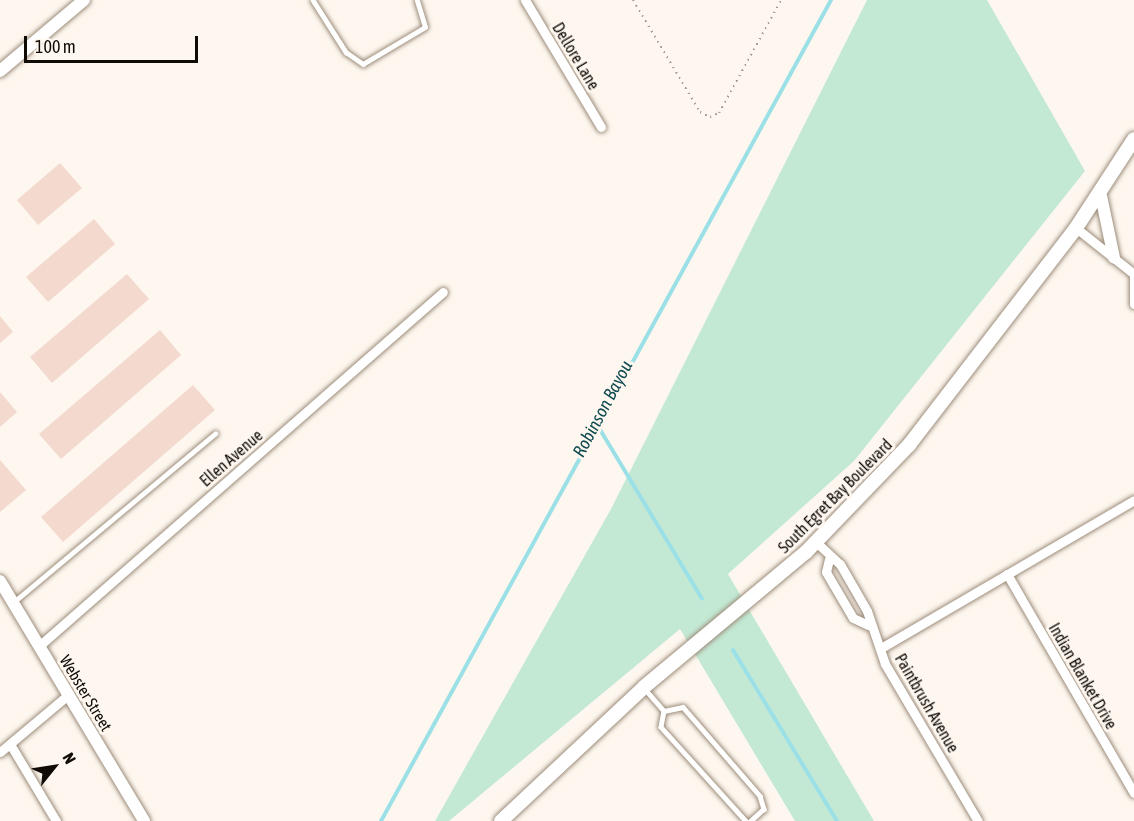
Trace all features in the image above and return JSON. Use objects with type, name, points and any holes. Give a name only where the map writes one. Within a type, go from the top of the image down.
[{"type":"main road","name":"South Egret Bay Boulevard","points":[[501,821],[644,687],[816,542],[909,445],[1076,228],[1134,139]]},
{"type":"street","points":[[0,71],[84,0]]},
{"type":"street","name":"Dellore Lane","points":[[525,0],[601,127]]},
{"type":"street","points":[[1100,191],[1114,258]]},
{"type":"street","points":[[1076,228],[1134,274],[1134,304]]},
{"type":"street","name":"Ellen Avenue","points":[[39,646],[442,292]]},
{"type":"street","points":[[881,648],[1134,500]]},
{"type":"street","name":"Paintbrush Avenue","points":[[816,542],[829,559],[840,564],[867,610],[868,626],[881,648],[885,664],[978,821]]},
{"type":"street","points":[[829,559],[826,572],[831,581],[853,618],[868,626]]},
{"type":"street","name":"Indian Blanket Drive","points":[[1007,574],[1134,793]]},
{"type":"street","name":"Webster Street","points":[[0,581],[144,821]]},
{"type":"street","points":[[0,752],[68,696]]},
{"type":"street","points":[[10,744],[56,821]]},
{"type":"lane","points":[[313,0],[346,52],[363,64],[425,27],[417,0]]},
{"type":"lane","points":[[13,603],[215,434]]},
{"type":"lane","points":[[644,687],[664,711],[662,727],[748,821],[764,809],[760,796],[682,707],[664,711]]},
{"type":"path","points":[[633,0],[700,112],[710,117],[719,113],[781,0]]},
{"type":"green space","points":[[867,0],[987,0],[1085,171],[854,461],[728,574],[874,821],[795,821],[680,629],[449,821],[435,821],[611,509]]},
{"type":"building","points":[[60,163],[82,188],[38,225],[17,200]]},
{"type":"building","points":[[94,219],[115,244],[48,302],[26,277]]},
{"type":"building","points":[[127,274],[149,299],[52,383],[30,357]]},
{"type":"building","points":[[0,316],[13,332],[0,343]]},
{"type":"building","points":[[160,330],[181,355],[61,459],[39,434]]},
{"type":"building","points":[[193,385],[215,410],[63,542],[41,517]]},
{"type":"building","points":[[0,392],[17,412],[0,427]]},
{"type":"building","points":[[0,460],[26,490],[0,512]]},
{"type":"waterway","name":"Robinson Bayou","points":[[381,821],[831,0]]},
{"type":"waterway","points":[[596,423],[702,599]]},
{"type":"waterway","points":[[733,650],[837,821]]}]
